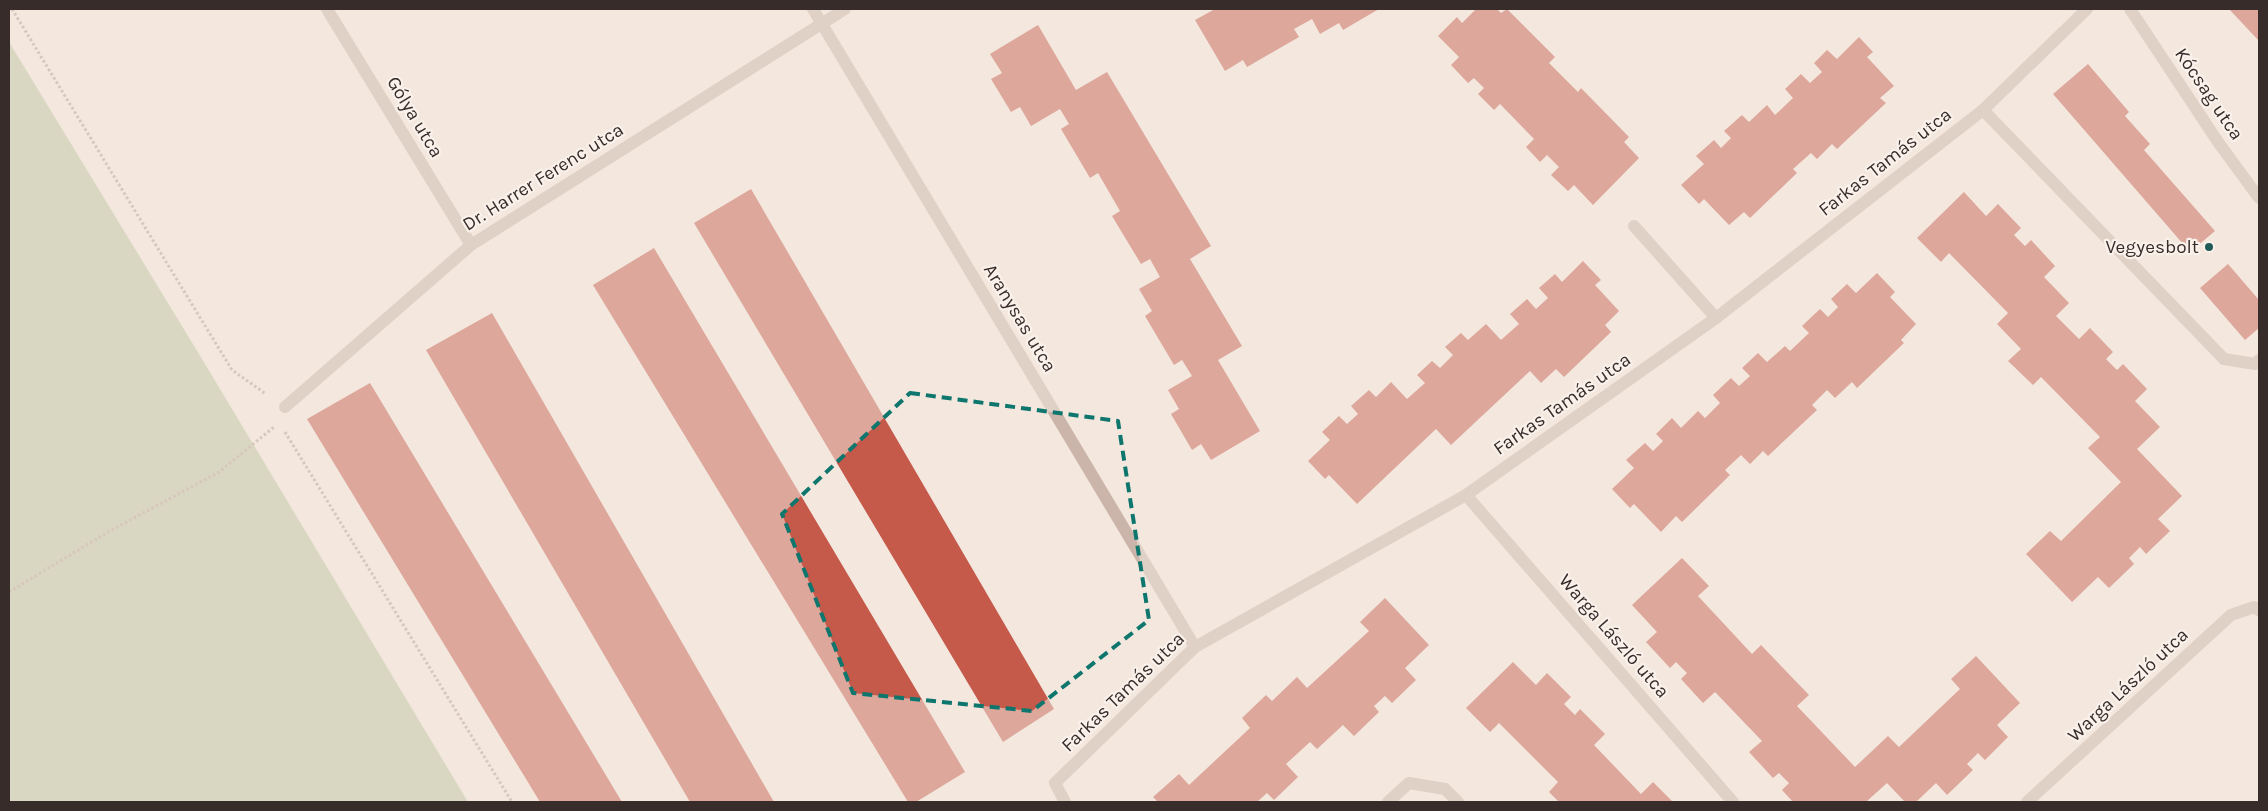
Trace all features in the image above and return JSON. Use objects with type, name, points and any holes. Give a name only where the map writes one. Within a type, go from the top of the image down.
[{"type":"street","name":"Gólya utca","points":[[327,9],[471,245]]},
{"type":"street","name":"Aranysas utca","points":[[813,9],[1195,647]]},
{"type":"street","name":"Dr. Harrer Ferenc utca","points":[[284,407],[471,245],[845,9]]},
{"type":"street","name":"Farkas Tamás utca","points":[[1065,802],[1055,783],[1195,647],[1466,495],[1716,318],[1983,110],[2086,9]]},
{"type":"street","name":"Kócsag utca","points":[[2130,9],[2218,142],[2259,198]]},
{"type":"street","points":[[1983,110],[2224,359],[2255,364],[2259,360]]},
{"type":"street","points":[[1634,226],[1716,318]]},
{"type":"street","name":"Warga László utca","points":[[1466,495],[1733,802]]},
{"type":"street","name":"Warga László utca","points":[[2028,802],[2231,615],[2254,606],[2259,610]]},
{"type":"street","points":[[1388,802],[1409,783],[1445,789],[1458,802]]},
{"type":"path","points":[[9,592],[108,532],[219,472],[279,423],[284,407],[232,370],[12,9]]},
{"type":"path","points":[[279,423],[512,802]]},
{"type":"highlighted area","points":[[910,393],[1118,421],[1149,620],[1032,711],[853,693],[782,514]]},
{"type":"green space","points":[[9,42],[199,354],[468,802],[9,802]]},
{"type":"building","points":[[1215,9],[1379,9],[1343,30],[1339,23],[1320,34],[1312,19],[1294,29],[1299,37],[1247,67],[1243,60],[1225,71],[1195,20]]},
{"type":"building","points":[[1476,9],[1497,9],[1501,13],[1507,9],[1555,57],[1549,63],[1578,92],[1581,88],[1629,137],[1624,142],[1639,158],[1593,205],[1574,185],[1568,191],[1551,175],[1559,167],[1547,155],[1540,162],[1526,147],[1534,139],[1500,104],[1494,110],[1478,94],[1484,88],[1474,78],[1468,83],[1451,65],[1459,57],[1438,36],[1457,17],[1462,23]]},
{"type":"building","points":[[2229,9],[2259,9],[2259,41]]},
{"type":"building","points":[[1038,25],[1076,90],[1107,72],[1211,246],[1190,259],[1242,346],[1218,360],[1260,431],[1211,460],[1201,444],[1192,450],[1171,414],[1179,409],[1168,390],[1192,376],[1182,360],[1174,365],[1145,316],[1152,311],[1139,289],[1160,277],[1150,259],[1141,264],[1112,216],[1120,211],[1098,173],[1090,178],[1061,129],[1069,124],[1060,109],[1031,126],[1020,107],[1011,112],[991,79],[1002,73],[990,54]]},
{"type":"building","points":[[1859,37],[1873,52],[1867,57],[1894,86],[1880,98],[1886,103],[1837,149],[1832,144],[1817,159],[1811,153],[1793,169],[1797,173],[1750,218],[1744,212],[1729,225],[1704,199],[1699,204],[1681,185],[1704,164],[1696,156],[1714,140],[1721,148],[1731,138],[1724,131],[1742,115],[1749,122],[1767,105],[1775,115],[1793,98],[1785,89],[1801,74],[1810,83],[1822,72],[1814,63],[1827,50],[1837,59]]},
{"type":"building","points":[[2088,64],[2129,112],[2125,116],[2150,144],[2144,150],[2215,231],[2190,252],[2053,94]]},
{"type":"building","points":[[751,189],[1054,709],[1003,742],[694,223]]},
{"type":"building","points":[[1964,192],[1986,216],[1998,204],[2021,228],[2014,235],[2025,246],[2031,240],[2055,266],[2044,277],[2069,303],[2056,316],[2079,339],[2090,328],[2113,352],[2106,359],[2117,370],[2123,364],[2147,389],[2135,401],[2160,427],[2137,449],[2182,496],[2158,519],[2170,531],[2146,554],[2140,547],[2129,558],[2134,564],[2109,588],[2098,577],[2072,602],[2026,554],[2050,531],[2061,541],[2121,482],[2088,448],[2100,437],[2041,377],[2033,385],[2008,361],[2021,349],[1997,324],[2008,313],[1949,253],[1941,262],[1917,238]]},
{"type":"building","points":[[654,248],[965,772],[916,802],[908,802],[593,285]]},
{"type":"building","points":[[1583,261],[1601,280],[1595,285],[1619,311],[1605,325],[1611,332],[1564,377],[1556,369],[1541,383],[1530,371],[1451,445],[1436,429],[1357,504],[1329,475],[1325,479],[1308,461],[1330,440],[1322,432],[1339,416],[1347,424],[1358,414],[1351,406],[1369,390],[1376,397],[1391,382],[1407,399],[1425,383],[1417,375],[1432,361],[1440,368],[1453,355],[1445,347],[1461,333],[1468,340],[1486,324],[1501,340],[1519,324],[1510,314],[1527,299],[1536,309],[1548,298],[1539,288],[1555,274],[1562,282]]},
{"type":"building","points":[[2228,264],[2259,300],[2259,328],[2245,340],[2200,288]]},
{"type":"building","points":[[1877,273],[1895,292],[1890,297],[1916,324],[1901,340],[1904,343],[1857,388],[1852,382],[1835,398],[1827,390],[1812,405],[1817,410],[1768,456],[1763,451],[1750,464],[1741,455],[1725,470],[1730,475],[1682,522],[1676,516],[1661,532],[1634,504],[1630,508],[1612,489],[1634,468],[1626,460],[1645,443],[1653,451],[1663,441],[1656,434],[1672,418],[1681,428],[1698,411],[1705,418],[1720,403],[1713,395],[1731,378],[1739,386],[1750,376],[1742,368],[1758,353],[1767,362],[1785,346],[1790,351],[1809,333],[1802,326],[1820,309],[1828,317],[1838,307],[1831,299],[1847,284],[1856,293]]},
{"type":"building","points":[[492,313],[774,802],[690,802],[426,350]]},
{"type":"building","points":[[370,383],[622,802],[540,802],[307,419]]},
{"type":"building","points":[[1682,558],[1709,586],[1698,596],[1752,654],[1761,645],[1809,695],[1797,706],[1855,767],[1888,736],[1899,747],[1960,689],[1951,679],[1976,656],[2020,703],[1997,725],[2008,737],[1985,760],[1978,753],[1967,764],[1973,770],[1947,795],[1936,783],[1916,802],[1905,802],[1887,783],[1866,802],[1793,802],[1782,790],[1789,783],[1779,773],[1773,778],[1749,752],[1762,741],[1715,692],[1703,703],[1681,679],[1687,673],[1676,662],[1670,668],[1646,642],[1657,632],[1632,605]]},
{"type":"building","points":[[1385,598],[1429,645],[1405,668],[1416,680],[1392,703],[1385,696],[1374,706],[1379,712],[1354,736],[1343,725],[1317,749],[1310,742],[1286,764],[1298,777],[1274,800],[1267,793],[1257,802],[1158,802],[1153,797],[1179,774],[1189,785],[1250,728],[1242,718],[1266,695],[1272,701],[1297,677],[1307,688],[1369,631],[1360,622]]},
{"type":"building","points":[[1513,662],[1536,685],[1547,673],[1571,697],[1564,704],[1575,715],[1580,709],[1605,734],[1594,745],[1641,794],[1653,782],[1673,802],[1559,802],[1549,792],[1558,782],[1499,723],[1490,732],[1466,708]]},
{"type":"place","name":"Vegyesbolt","points":[[2209,247]]}]
